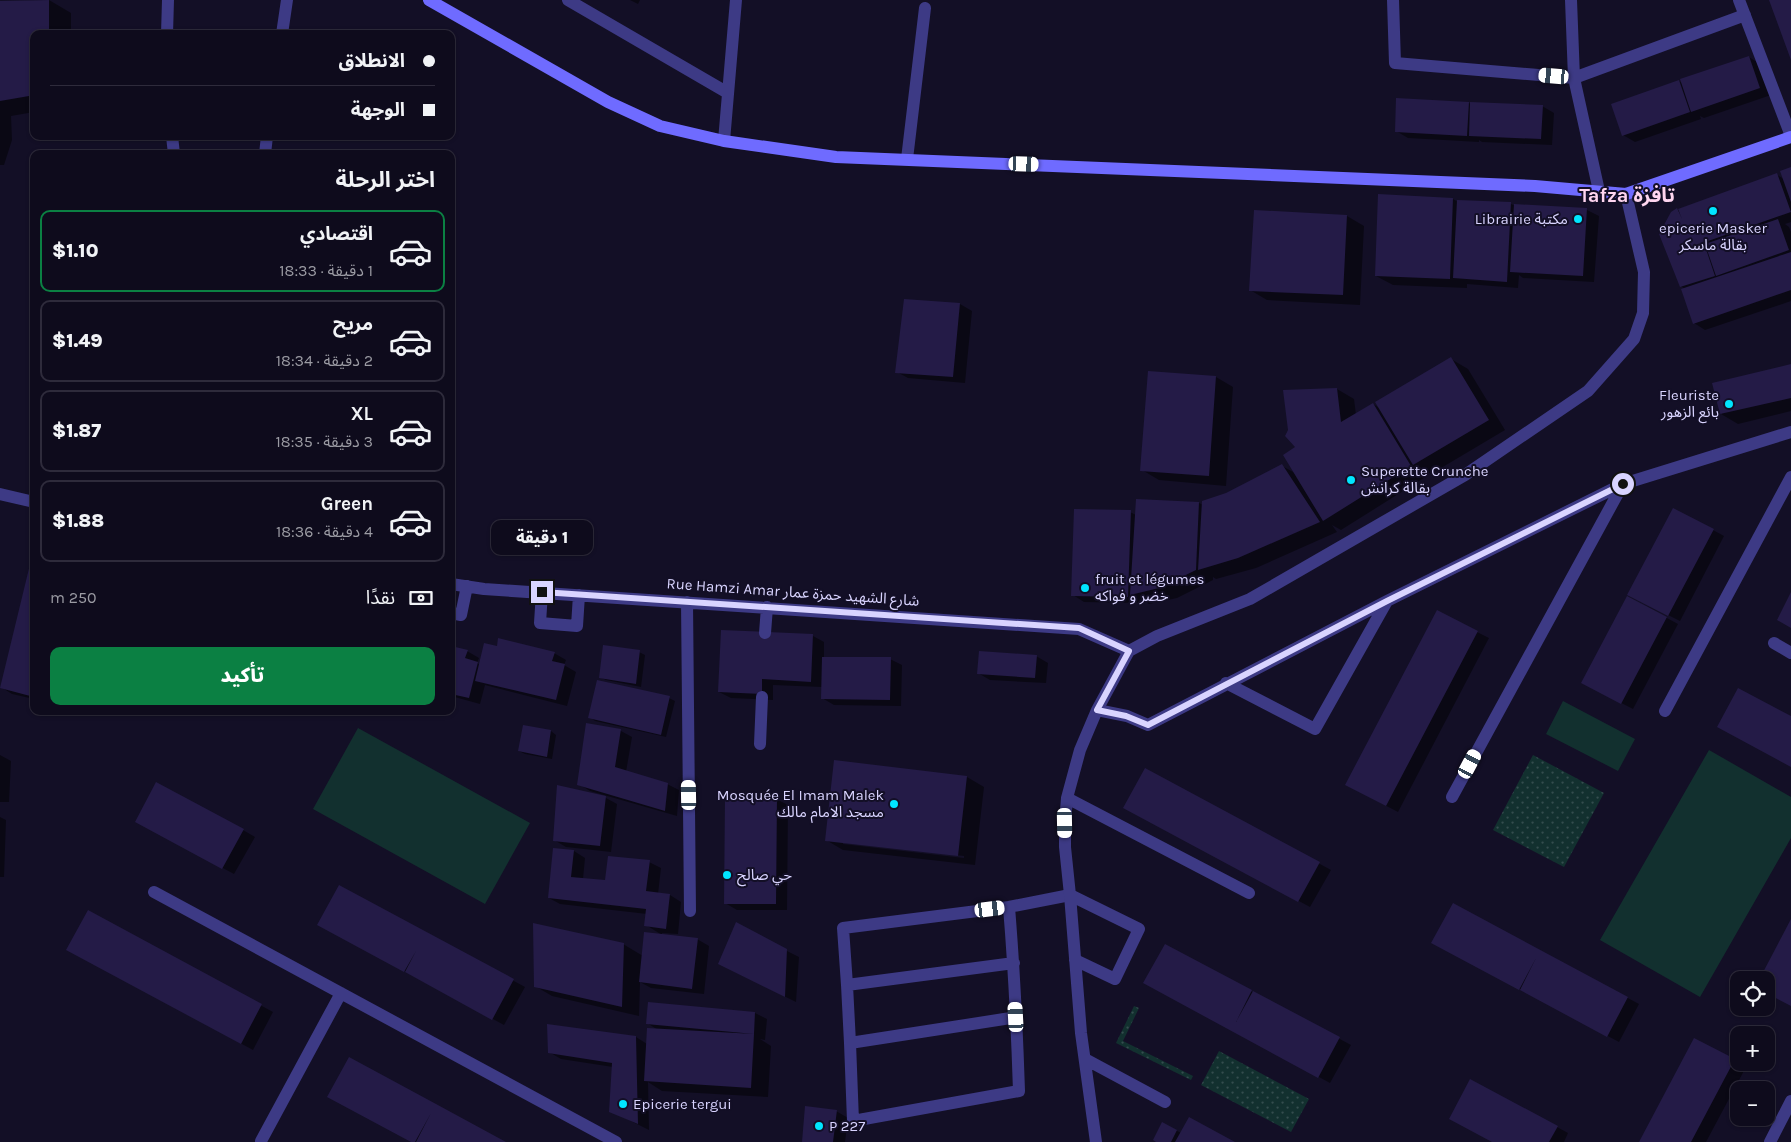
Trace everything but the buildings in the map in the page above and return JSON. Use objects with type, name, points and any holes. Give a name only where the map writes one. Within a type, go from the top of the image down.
[{"type":"main road","points":[[429,0],[608,102],[660,126],[724,141],[836,156],[1535,186],[1626,194],[1791,136]]},
{"type":"street","points":[[167,30],[168,0]]},
{"type":"street","points":[[283,30],[287,0]]},
{"type":"street","points":[[568,0],[728,92]]},
{"type":"street","points":[[724,141],[736,0]]},
{"type":"street","points":[[1393,0],[1395,63],[1574,78],[1744,15]]},
{"type":"street","points":[[1571,0],[1574,78],[1599,191]]},
{"type":"street","points":[[1739,0],[1791,136]]},
{"type":"street","points":[[907,159],[925,8]]},
{"type":"street","points":[[1096,1142],[1081,1033],[1065,847],[1065,823],[1067,798],[1080,750],[1097,710],[1129,651],[1157,636],[1258,594],[1466,475],[1588,391],[1634,339],[1643,313],[1644,272],[1626,194]]},
{"type":"street","points":[[1097,710],[1126,716],[1148,725],[1387,601],[1623,484],[1791,432]]},
{"type":"street","points":[[1665,711],[1791,477]]},
{"type":"street","points":[[1452,797],[1623,484]]},
{"type":"street","points":[[0,496],[30,501]]},
{"type":"street","name":"Rue Hamzi Amar شارع الشهيد حمزة عمار","points":[[455,585],[484,589],[1079,628],[1129,651]]},
{"type":"street","points":[[455,614],[461,615],[466,586]]},
{"type":"street","points":[[542,592],[540,623],[577,626],[579,594]]},
{"type":"street","points":[[1226,684],[1315,729],[1387,601]]},
{"type":"street","points":[[687,602],[690,911]]},
{"type":"street","points":[[765,632],[767,607]]},
{"type":"street","points":[[1774,643],[1791,653]]},
{"type":"street","points":[[760,744],[762,697]]},
{"type":"street","points":[[1067,798],[1249,893]]},
{"type":"street","points":[[154,892],[616,1142]]},
{"type":"street","points":[[1008,907],[1014,963],[1019,1090],[853,1121],[843,928],[1008,907],[1070,895],[1139,929],[1115,979],[1075,960]]},
{"type":"street","points":[[847,985],[1014,963]]},
{"type":"street","points":[[261,1141],[341,993]]},
{"type":"street","points":[[850,1043],[1016,1017]]},
{"type":"street","points":[[1085,1059],[1165,1102]]},
{"type":"street","points":[[1770,1142],[1791,1101]]},
{"type":"green space","points":[[1563,701],[1635,739],[1618,771],[1546,734]]},
{"type":"green space","points":[[358,728],[530,823],[485,904],[313,809]]},
{"type":"green space","points":[[1709,750],[1791,797],[1791,838],[1700,997],[1600,940]]},
{"type":"green space","points":[[1533,755],[1604,793],[1564,867],[1493,830]]},
{"type":"green space","points":[[1134,1006],[1139,1008],[1123,1041],[1193,1076],[1191,1080],[1116,1043]]},
{"type":"green space","points":[[1219,1051],[1309,1099],[1291,1132],[1201,1085]]},
{"type":"place","name":"epicerie Masker بقالة ماسكر","points":[[1713,211]]},
{"type":"place","name":"Librairie مكتبة","points":[[1578,219]]},
{"type":"place","name":"Fleuriste بائع الزهور","points":[[1729,404]]},
{"type":"place","name":"Superette Crunche بقالة كرانش","points":[[1351,480]]},
{"type":"place","name":"fruit et légumes خضر و فواكه","points":[[1085,588]]},
{"type":"place","name":"Mosquée El Imam Malek مسجد الامام مالك","points":[[894,804]]},
{"type":"place","name":"حي صالح","points":[[727,875]]},
{"type":"place","name":"Epicerie tergui","points":[[623,1104]]},
{"type":"place","name":"P 227","points":[[819,1126]]},
{"type":"district","name":"Tafza تافزة","points":[[1627,195]]},
{"type":"route","points":[[542,592],[1079,628],[1129,651],[1097,710],[1126,716],[1148,725],[1387,601],[1623,484]]}]
